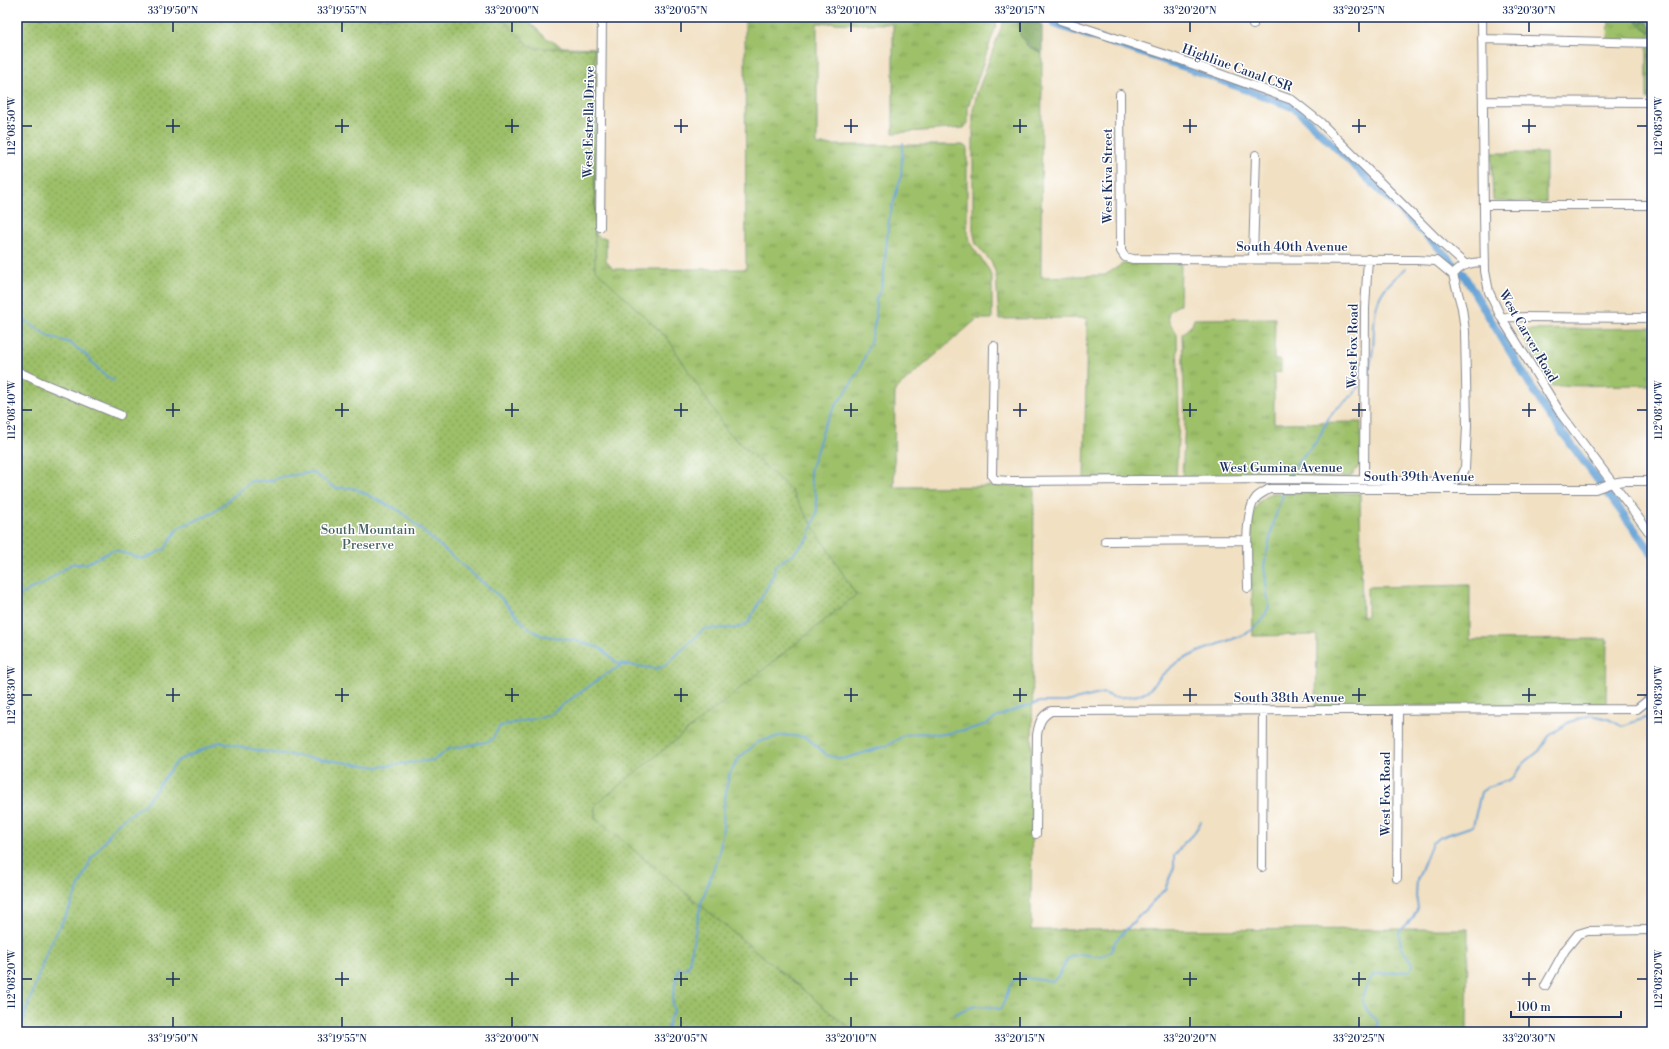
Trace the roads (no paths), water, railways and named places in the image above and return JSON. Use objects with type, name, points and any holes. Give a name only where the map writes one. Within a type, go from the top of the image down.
[{"type":"street","name":"West Estrella Drive","points":[[600,227],[602,17]]},
{"type":"street","name":"West Carver Road","points":[[1482,17],[1485,262],[1489,292],[1501,317],[1561,414],[1609,484],[1652,536]]},
{"type":"street","name":"Highline Canal CSR","points":[[1060,19],[1170,56],[1292,100],[1321,123],[1437,239],[1466,265]]},
{"type":"street","points":[[1482,39],[1652,43]]},
{"type":"street","name":"West Kiva Street","points":[[1120,94],[1120,251],[1125,257]]},
{"type":"street","points":[[1483,101],[1652,102]]},
{"type":"street","points":[[1253,258],[1256,155]]},
{"type":"street","points":[[1484,205],[1652,205]]},
{"type":"street","name":"South 40th Avenue","points":[[1125,257],[1133,259],[1253,258],[1436,261],[1455,273]]},
{"type":"street","name":"West Fox Road","points":[[1364,480],[1365,308],[1368,259]]},
{"type":"street","points":[[1455,273],[1472,262],[1485,262]]},
{"type":"street","name":"West Gumina Avenue","points":[[994,346],[992,476],[995,480],[1288,479],[1457,481],[1465,469],[1467,426],[1465,331],[1455,273]]},
{"type":"street","points":[[1501,317],[1652,318]]},
{"type":"street","points":[[17,371],[42,383],[120,414]]},
{"type":"street","name":"South 39th Avenue","points":[[1248,588],[1247,540],[1250,510],[1256,498],[1268,489],[1599,488],[1609,484],[1625,481],[1652,481]]},
{"type":"street","points":[[1105,541],[1247,540]]},
{"type":"street","name":"South 38th Avenue","points":[[1036,834],[1037,735],[1039,723],[1043,716],[1051,711],[1636,709],[1652,697]]},
{"type":"street","points":[[1262,710],[1262,866]]},
{"type":"street","name":"West Fox Road","points":[[1397,878],[1398,710]]},
{"type":"street","points":[[1545,986],[1565,950],[1578,934],[1588,930],[1652,930]]},
{"type":"waterway","points":[[1645,17],[1652,24]]},
{"type":"waterway","points":[[1054,24],[1191,69],[1295,108],[1438,247],[1463,274],[1545,409],[1652,553]]},
{"type":"waterway","points":[[17,598],[30,589],[42,585],[71,564],[85,564],[114,550],[143,559],[165,549],[178,528],[213,513],[251,481],[269,481],[281,477],[313,472],[335,488],[354,488],[402,512],[500,597],[525,625],[540,635],[578,641],[602,649],[617,663],[657,669],[667,664],[704,629],[738,628],[748,623],[773,576],[775,566],[793,554],[809,537],[817,512],[816,495],[811,482],[810,471],[825,424],[837,403],[844,395],[859,371],[870,343],[875,322],[876,298],[881,289],[884,272],[889,219],[901,176],[903,143]]},
{"type":"waterway","points":[[1368,376],[1372,358],[1374,320],[1379,299],[1387,286],[1406,268]]},
{"type":"waterway","points":[[17,315],[48,336],[70,343],[84,353],[102,373],[114,381]]},
{"type":"waterway","points":[[1289,476],[1297,463],[1317,441],[1328,419],[1336,409],[1354,394],[1359,385]]},
{"type":"waterway","points":[[667,1032],[669,1019],[674,1012],[672,1002],[678,969],[688,968],[701,903],[719,854],[723,828],[724,804],[729,775],[739,758],[758,742],[783,735],[806,737],[828,756],[843,759],[886,746],[905,735],[920,733],[944,734],[970,729],[987,724],[997,717],[1014,710],[1040,702],[1066,702],[1104,693],[1113,697],[1126,697],[1138,695],[1149,690],[1162,675],[1176,663],[1198,652],[1246,634],[1261,622],[1269,607],[1264,566],[1274,520],[1284,492]]},
{"type":"waterway","points":[[19,1032],[47,951],[70,907],[91,859],[118,823],[144,805],[177,761],[219,742],[260,751],[378,767],[434,760],[449,749],[491,741],[500,726],[547,716],[605,675],[624,664]]},
{"type":"waterway","points":[[1378,1032],[1377,1020],[1366,1009],[1364,1004],[1364,993],[1374,974],[1409,971],[1413,966],[1403,950],[1399,938],[1399,932],[1413,918],[1418,908],[1416,896],[1417,880],[1432,843],[1441,837],[1473,826],[1481,792],[1488,787],[1514,777],[1524,763],[1539,751],[1549,736],[1569,722],[1592,715],[1608,719],[1622,726],[1648,717],[1652,713]]},
{"type":"waterway","points":[[955,1014],[967,1008],[977,1006],[1000,1009],[1010,985],[1015,980],[1025,978],[1053,981],[1059,975],[1068,958],[1080,954],[1100,957],[1111,951],[1116,940],[1165,889],[1174,867],[1174,856],[1194,833],[1201,822]]},
{"type":"park label","name":"South Mountain Preserve","points":[[368,538]]}]
